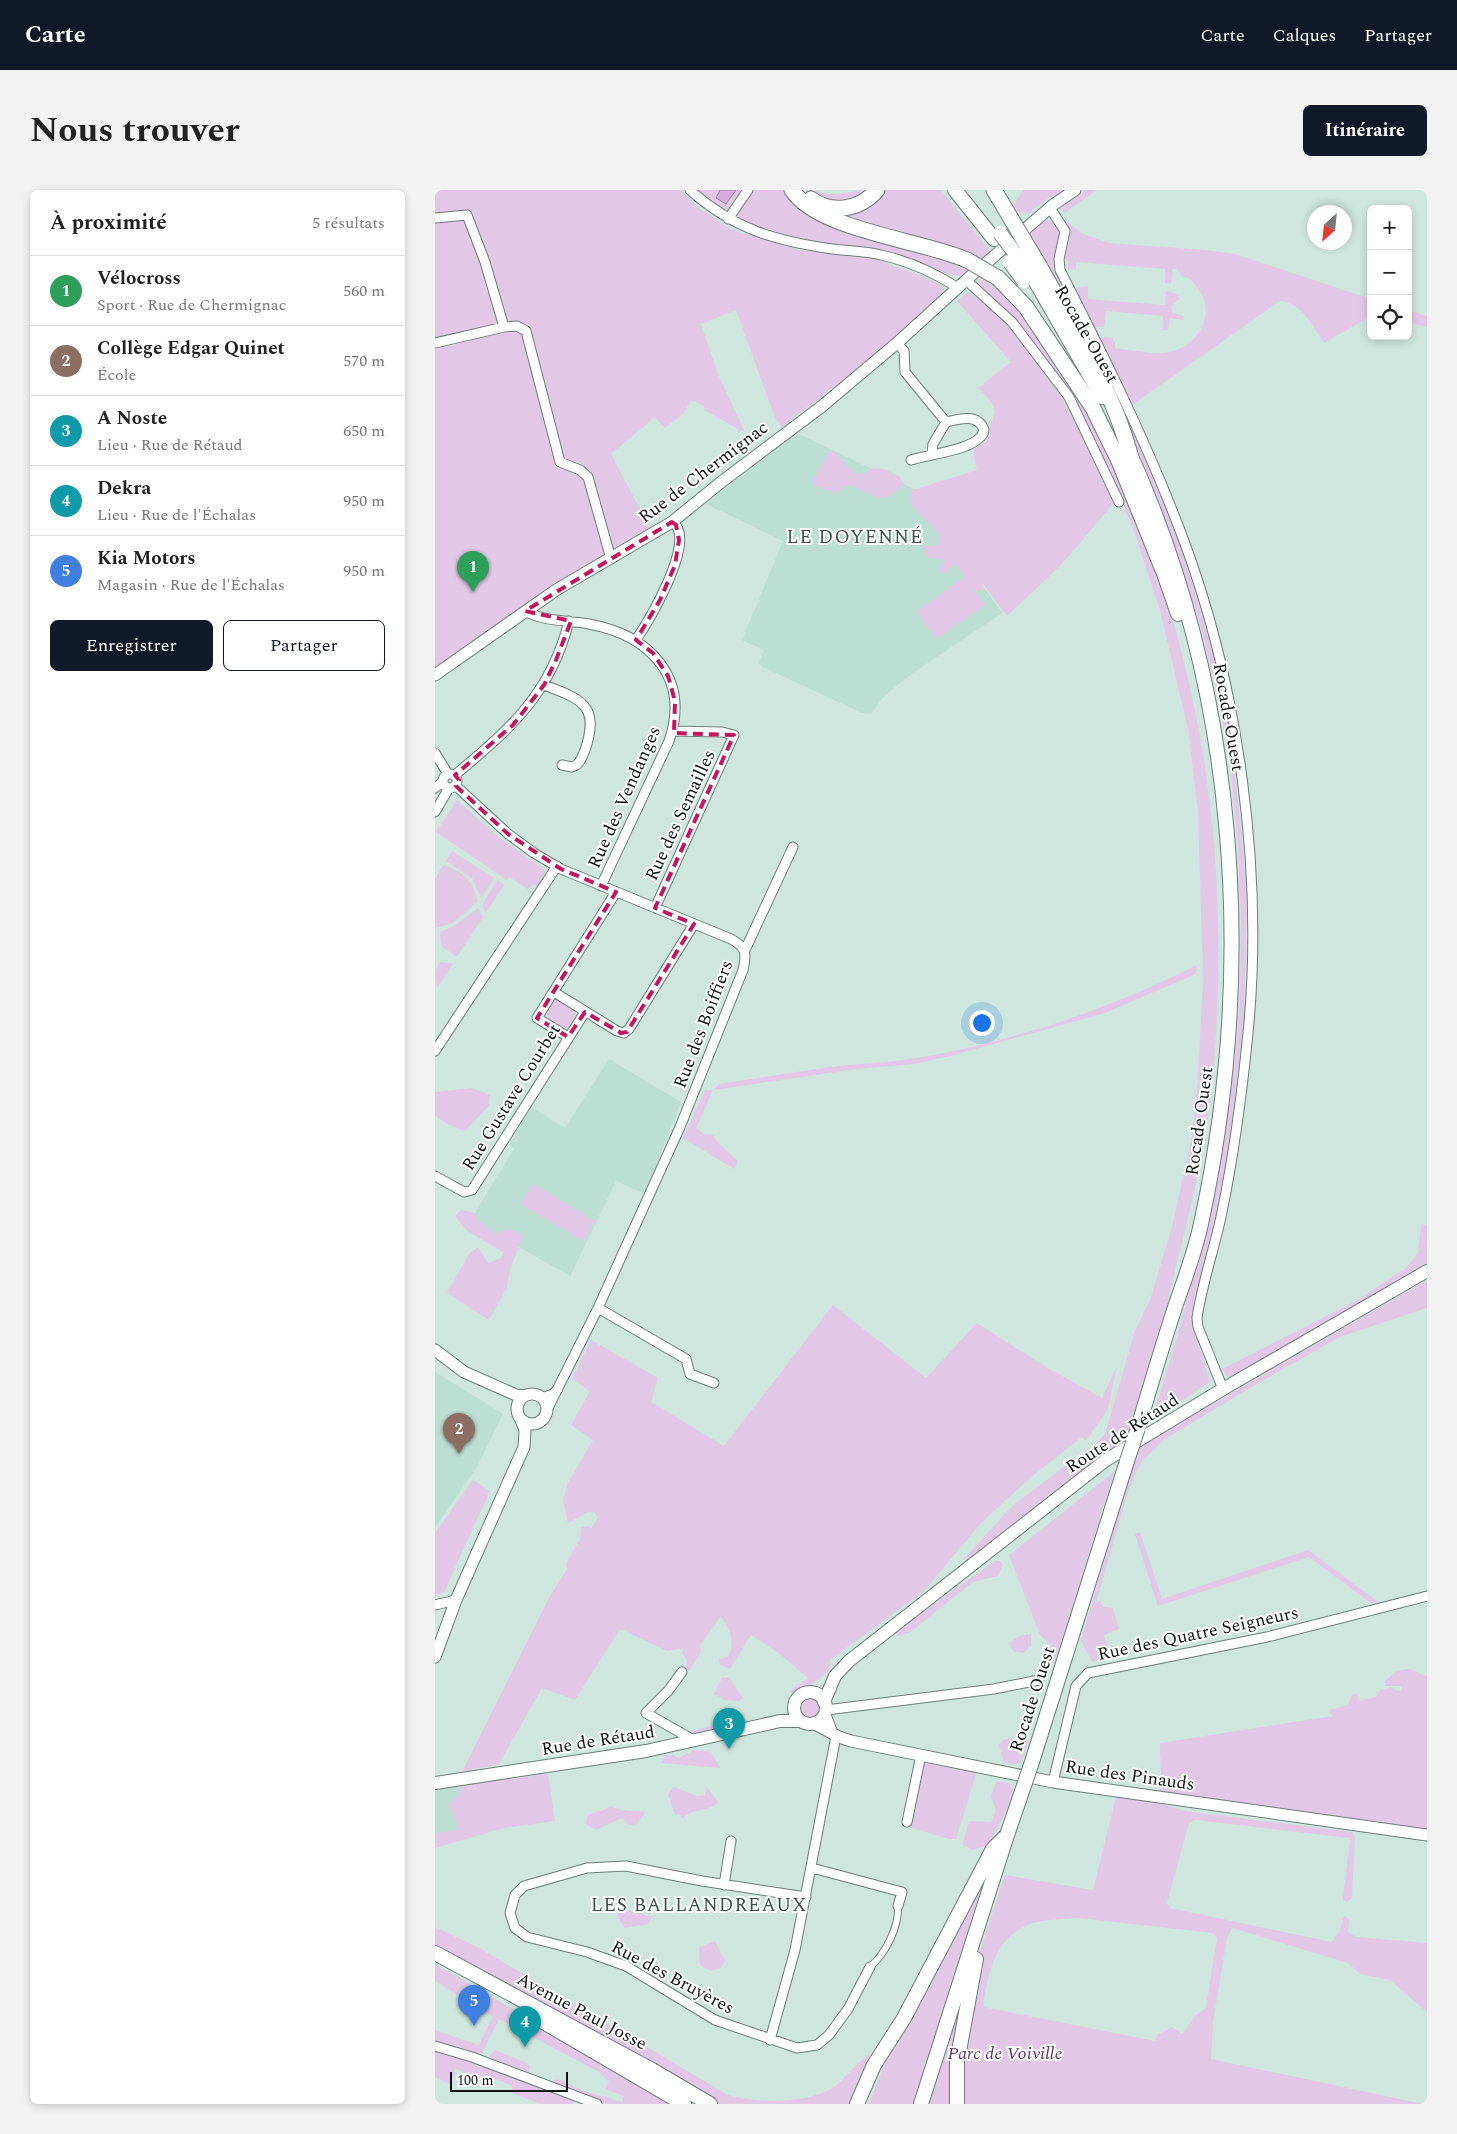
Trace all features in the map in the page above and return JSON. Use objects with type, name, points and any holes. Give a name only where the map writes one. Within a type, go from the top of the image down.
[{"type":"highway","points":[[791,190],[806,206],[828,218],[966,275],[999,278],[1026,307],[1093,408],[1119,461],[1163,570]]},
{"type":"highway","points":[[802,190],[824,206],[841,208],[865,201],[877,190]]},
{"type":"highway","points":[[994,190],[1018,227],[1032,275],[1107,393],[1122,426],[1130,454]]},
{"type":"main road","name":"Rocade Ouest","points":[[955,190],[1032,275],[1063,345],[1108,426],[1125,460],[1145,514],[1191,661],[1213,778],[1219,839],[1223,922],[1223,988],[1211,1121],[1176,1304]]},
{"type":"main road","name":"Rocade Ouest","points":[[966,190],[997,236]]},
{"type":"main road","name":"Rocade Ouest","points":[[921,2104],[1086,1592],[1176,1304],[1187,1278],[1202,1222],[1220,1124],[1230,1008],[1231,890],[1221,781],[1204,682],[1179,588],[1130,454]]},
{"type":"main road","name":"Route de Rétaud","points":[[835,1676],[849,1661],[1106,1460],[1223,1389],[1427,1271]]},
{"type":"main road","points":[[765,1724],[794,1707],[799,1697],[812,1693],[835,1676]]},
{"type":"main road","points":[[765,1724],[787,1720],[815,1724],[825,1709],[835,1676]]},
{"type":"main road","points":[[812,1693],[819,1696],[825,1709]]},
{"type":"main road","points":[[794,1707],[796,1716],[801,1721]]},
{"type":"main road","name":"Rue de Rétaud","points":[[435,1783],[646,1751],[695,1742],[765,1724]]},
{"type":"main road","points":[[857,2104],[874,2065],[904,2018],[993,1849],[1007,1835]]},
{"type":"main road","points":[[957,2104],[957,2062],[993,1882]]},
{"type":"main road","name":"Avenue Paul Josse","points":[[435,1953],[652,2070],[710,2104]]},
{"type":"main road","name":"Avenue Paul Josse","points":[[435,1959],[685,2104]]},
{"type":"street","points":[[691,190],[728,219],[751,230],[789,242],[866,252],[896,259],[931,273],[966,275],[1012,322],[1069,397],[1119,502]]},
{"type":"street","points":[[728,219],[747,190]]},
{"type":"street","points":[[985,264],[1018,227],[1075,190]]},
{"type":"street","points":[[1050,208],[1065,231],[1059,259],[1059,270],[1124,400],[1182,534],[1220,664],[1239,761],[1249,849],[1252,904],[1249,1021],[1223,1210],[1197,1318],[1198,1327],[1223,1389]]},
{"type":"street","points":[[435,218],[467,215],[485,262],[504,327]]},
{"type":"street","name":"Rue de Chermignac","points":[[435,675],[525,611],[672,522],[734,472],[821,407],[897,343],[966,275]]},
{"type":"street","points":[[435,343],[504,327],[517,326],[526,331],[560,462],[580,470],[588,478],[611,559]]},
{"type":"street","points":[[897,343],[904,350],[905,372],[946,422]]},
{"type":"street","points":[[911,460],[932,453],[971,445],[977,442],[984,434],[983,426],[973,419],[946,422]]},
{"type":"street","points":[[932,453],[933,444],[946,422]]},
{"type":"street","points":[[636,640],[660,600],[675,565],[679,533],[676,525],[672,522]]},
{"type":"street","name":"Rue des Vendanges","points":[[525,611],[541,618],[606,628],[636,640],[653,653],[668,676],[675,701],[673,731],[601,886]]},
{"type":"street","points":[[435,812],[446,787],[443,778],[451,775],[513,725],[544,685],[559,651],[569,621]]},
{"type":"street","points":[[544,685],[577,699],[583,704],[591,717],[592,728],[580,761],[572,767],[561,765]]},
{"type":"street","name":"Rue des Semailles","points":[[655,908],[734,735],[722,732],[673,731]]},
{"type":"street","points":[[435,753],[458,782],[446,787]]},
{"type":"street","name":"Rue des Boiffiers","points":[[446,787],[508,834],[557,866],[735,941],[745,950],[743,970],[680,1127],[598,1308],[545,1414]]},
{"type":"street","points":[[745,950],[793,847]]},
{"type":"street","points":[[435,1051],[557,866]]},
{"type":"street","points":[[568,1037],[537,1018],[616,892]]},
{"type":"street","points":[[554,992],[621,1033],[627,1032],[694,924]]},
{"type":"street","name":"Rue Gustave Courbet","points":[[435,1176],[464,1192],[471,1190],[585,1012]]},
{"type":"street","points":[[598,1308],[686,1359],[690,1374],[713,1383]]},
{"type":"street","points":[[435,1350],[464,1372],[489,1384],[524,1396],[532,1394],[541,1398],[546,1405],[542,1420],[535,1424],[521,1420]]},
{"type":"street","points":[[489,1384],[517,1407],[525,1430],[524,1447],[510,1480]]},
{"type":"street","points":[[541,1398],[553,1394],[559,1387]]},
{"type":"street","points":[[517,1407],[524,1396]]},
{"type":"street","points":[[435,1657],[456,1600],[499,1499],[528,1454],[535,1424]]},
{"type":"street","name":"Rue des Quatre Seigneurs","points":[[1053,1782],[1077,1686],[1087,1673],[1267,1637],[1427,1596]]},
{"type":"street","points":[[435,1605],[456,1600]]},
{"type":"street","points":[[682,1672],[668,1691],[646,1713],[695,1742]]},
{"type":"street","points":[[770,2040],[806,1897],[834,1734],[825,1709],[994,1689],[1039,1680]]},
{"type":"street","name":"Rue des Pinauds","points":[[815,1724],[834,1734],[921,1755],[1053,1782],[1427,1835]]},
{"type":"street","points":[[907,1822],[921,1755]]},
{"type":"street","points":[[724,1885],[731,1841]]},
{"type":"street","name":"Rue des Bruyères","points":[[806,1897],[724,1885],[641,1868],[613,1866],[587,1868],[524,1886],[513,1899],[511,1920],[515,1928],[527,1937],[579,1950],[626,1966],[701,2013],[733,2027],[803,2049],[824,2040],[849,2009],[870,1967]]},
{"type":"street","points":[[811,1868],[902,1892],[894,1933],[877,1961],[870,1967]]},
{"type":"street","points":[[435,2046],[479,2060],[597,2104]]},
{"type":"highlighted area","points":[[672,522],[676,525],[679,540],[675,565],[660,600],[636,640],[653,653],[668,676],[675,701],[674,733],[734,735],[655,908],[694,924],[627,1032],[621,1033],[585,1012],[568,1037],[537,1018],[616,892],[561,869],[508,834],[456,786],[459,780],[455,775],[513,725],[544,685],[556,660],[571,621],[525,611]]},
{"type":"shaded area","points":[[720,190],[736,190],[726,204],[716,198]]},
{"type":"shaded area","points":[[797,433],[916,490],[1002,613],[910,675],[882,698],[872,713],[862,713],[763,667],[759,663],[764,650],[742,640],[783,541],[706,504]]},
{"type":"shaded area","points":[[609,1059],[681,1102],[645,1194],[616,1181],[570,1276],[501,1237],[468,1224],[514,1149],[509,1145],[531,1107],[565,1128]]},
{"type":"shaded area","points":[[435,1372],[503,1414],[477,1467],[435,1527]]},
{"type":"shaded area","points":[[460,1785],[458,1796],[459,1830],[435,1833],[435,1789]]},
{"type":"green space","points":[[435,190],[681,190],[698,207],[730,229],[801,250],[874,258],[936,282],[944,288],[944,295],[907,330],[782,427],[775,418],[736,310],[701,324],[718,374],[744,430],[738,433],[738,429],[704,410],[704,406],[691,400],[684,413],[665,428],[655,417],[611,454],[651,530],[435,674]]},
{"type":"green space","points":[[695,190],[744,190],[729,209],[724,209],[711,204]]},
{"type":"green space","points":[[750,190],[783,190],[799,208],[820,222],[843,232],[921,252],[945,260],[968,271],[959,276],[948,274],[902,257],[764,233],[736,218]]},
{"type":"green space","points":[[806,190],[831,194],[870,190],[858,197],[835,203],[821,200]]},
{"type":"green space","points":[[882,190],[941,190],[990,251],[978,262],[842,220],[843,212]]},
{"type":"green space","points":[[1023,190],[1065,190],[1058,196],[1053,195],[1028,214],[1011,210]]},
{"type":"green space","points":[[1086,190],[1097,190],[1063,214],[1063,206]]},
{"type":"green space","points":[[1048,220],[1055,222],[1062,232],[1055,264],[1056,273],[1106,368],[1152,472],[1182,549],[1219,673],[1231,734],[1247,889],[1244,1021],[1229,1146],[1215,1229],[1193,1306],[1192,1321],[1210,1382],[1152,1420],[1179,1331],[1206,1220],[1222,1145],[1236,1052],[1240,997],[1241,923],[1238,844],[1230,763],[1216,688],[1200,624],[1167,523],[1131,434],[1026,235],[1038,224]]},
{"type":"green space","points":[[1065,220],[1083,234],[1109,243],[1235,254],[1367,298],[1367,318],[1324,343],[1301,311],[1295,306],[1280,301],[1132,405],[1076,293],[1078,287],[1088,286],[1088,299],[1165,305],[1166,291],[1175,293],[1180,298],[1171,307],[1173,313],[1184,316],[1183,320],[1170,318],[1168,330],[1163,330],[1163,316],[1106,311],[1104,327],[1096,327],[1102,339],[1104,337],[1113,338],[1115,348],[1151,353],[1173,351],[1189,343],[1195,337],[1201,330],[1206,313],[1202,295],[1192,281],[1188,277],[1183,278],[1177,269],[1173,269],[1171,284],[1165,283],[1165,269],[1076,262],[1076,270],[1068,269],[1068,262],[1064,257],[1070,238]]},
{"type":"green space","points":[[981,277],[1005,296],[1022,314],[1079,398],[1117,468],[1153,558],[1176,631],[1194,705],[1207,779],[1215,855],[1218,931],[1217,1007],[1212,1084],[1205,1138],[1168,1298],[1168,1305],[1127,1438],[966,1562],[964,1559],[1012,1506],[1096,1443],[1105,1434],[1135,1331],[1150,1300],[1172,1227],[1192,1136],[1198,1079],[1203,978],[1198,811],[1188,729],[1160,610],[1133,528],[1101,452],[1076,402],[1025,330],[1002,306],[977,286]]},
{"type":"green space","points":[[968,292],[1000,315],[1071,407],[1115,502],[1060,566],[1007,616],[983,584],[983,591],[974,590],[985,605],[936,639],[917,611],[965,577],[957,565],[951,567],[947,573],[940,572],[944,559],[929,558],[923,546],[939,545],[940,535],[911,504],[911,488],[916,489],[977,470],[973,450],[985,443],[990,434],[990,426],[994,415],[994,408],[990,400],[978,388],[1011,362],[957,301]]},
{"type":"green space","points":[[1412,311],[1427,316],[1427,327],[1412,323]]},
{"type":"green space","points":[[833,450],[854,473],[863,474],[872,469],[882,469],[900,477],[903,484],[896,492],[883,498],[848,485],[837,493],[817,487],[813,481],[828,453]]},
{"type":"green space","points":[[457,800],[495,834],[546,871],[539,886],[534,884],[528,889],[509,877],[507,880],[436,832]]},
{"type":"green space","points":[[452,851],[494,878],[481,898],[472,878],[446,861]]},
{"type":"green space","points":[[443,865],[456,870],[467,878],[474,889],[477,902],[453,923],[435,928],[435,879]]},
{"type":"green space","points":[[497,880],[504,885],[486,913],[482,905]]},
{"type":"green space","points":[[478,908],[483,917],[457,957],[441,946],[440,932],[454,926]]},
{"type":"green space","points":[[440,962],[453,964],[437,988],[435,971]]},
{"type":"green space","points":[[1197,965],[1196,974],[1105,1013],[950,1056],[915,1064],[857,1069],[713,1090],[720,1084],[839,1066],[911,1059],[985,1044],[1057,1023],[1093,1010]]},
{"type":"green space","points":[[556,999],[563,1001],[576,1010],[576,1018],[569,1028],[558,1026],[547,1015],[546,1012],[549,1004]]},
{"type":"green space","points":[[472,1088],[490,1095],[489,1106],[465,1131],[451,1126],[435,1116],[435,1092]]},
{"type":"green space","points":[[705,1090],[713,1090],[696,1128],[705,1135],[713,1135],[719,1144],[738,1161],[734,1169],[683,1138]]},
{"type":"green space","points":[[533,1184],[595,1221],[583,1241],[521,1204]]},
{"type":"green space","points":[[461,1210],[475,1213],[480,1222],[496,1233],[509,1229],[523,1235],[510,1270],[507,1288],[489,1320],[447,1293],[469,1254],[478,1247],[488,1263],[501,1258],[503,1252],[467,1231],[455,1216]]},
{"type":"green space","points":[[1421,1224],[1427,1225],[1427,1264],[1423,1268],[1234,1377],[1227,1376],[1222,1369],[1358,1300],[1406,1268],[1418,1253]]},
{"type":"green space","points":[[1427,1280],[1427,1308],[1340,1337],[1165,1439],[1142,1461],[1129,1488],[1096,1603],[1101,1601],[1103,1607],[1113,1608],[1119,1629],[1104,1635],[1110,1657],[1092,1662],[1081,1640],[1122,1500],[1140,1446]]},
{"type":"green space","points":[[833,1305],[926,1378],[977,1323],[1046,1367],[1102,1398],[1117,1366],[1108,1409],[1086,1441],[1082,1437],[1031,1477],[983,1521],[924,1591],[830,1660],[829,1670],[813,1684],[792,1695],[790,1691],[808,1678],[780,1654],[751,1635],[730,1669],[720,1665],[719,1659],[728,1657],[732,1646],[731,1636],[721,1616],[700,1646],[701,1652],[690,1670],[685,1672],[687,1660],[682,1653],[684,1648],[667,1651],[620,1629],[575,1700],[542,1688],[499,1764],[462,1772],[550,1596],[567,1569],[566,1564],[580,1539],[581,1527],[588,1526],[591,1529],[598,1517],[594,1512],[588,1512],[568,1523],[563,1500],[568,1483],[593,1440],[571,1425],[590,1391],[572,1379],[591,1340],[658,1378],[651,1402],[724,1446]]},
{"type":"green space","points":[[1114,1472],[1053,1664],[1049,1659],[1050,1644],[1040,1635],[1009,1555]]},
{"type":"green space","points":[[473,1480],[490,1491],[444,1592],[435,1596],[435,1533]]},
{"type":"green space","points":[[1140,1532],[1162,1599],[1308,1550],[1381,1604],[1375,1606],[1309,1557],[1158,1606],[1135,1534]]},
{"type":"green space","points":[[995,1561],[1000,1561],[1003,1565],[998,1576],[973,1582],[909,1633],[898,1636],[896,1631]]},
{"type":"green space","points":[[1031,1634],[1031,1646],[1023,1653],[1013,1651],[1009,1643],[1019,1636]]},
{"type":"green space","points":[[1409,1669],[1427,1676],[1427,1831],[1159,1793],[1161,1781],[1160,1743],[1333,1716],[1330,1714],[1330,1710],[1348,1705],[1352,1695],[1357,1693],[1359,1701],[1376,1697],[1380,1690],[1392,1687],[1396,1691],[1402,1690],[1402,1686],[1386,1686],[1385,1681],[1396,1671]]},
{"type":"green space","points":[[729,1677],[743,1698],[739,1701],[725,1700],[714,1694],[722,1678]]},
{"type":"green space","points":[[811,1697],[819,1701],[823,1709],[819,1717],[811,1721],[803,1717],[799,1709],[803,1701]]},
{"type":"green space","points":[[744,1717],[746,1722],[691,1735],[689,1732]]},
{"type":"green space","points":[[1022,1734],[1029,1739],[1022,1762],[1011,1765],[1003,1761],[999,1744],[1003,1740],[1013,1738],[1019,1743]]},
{"type":"green space","points":[[694,1750],[711,1752],[720,1768],[661,1763],[666,1755],[673,1755],[679,1758]]},
{"type":"green space","points":[[926,1760],[977,1771],[956,1839],[949,1839],[910,1827],[923,1762]]},
{"type":"green space","points":[[548,1774],[555,1821],[504,1828],[435,1848],[435,1833],[459,1830],[449,1803],[458,1796],[460,1785]]},
{"type":"green space","points":[[996,1781],[1009,1783],[1013,1789],[1007,1809],[988,1845],[974,1850],[962,1845],[969,1821],[991,1822],[996,1810],[991,1797]]},
{"type":"green space","points":[[674,1787],[697,1796],[705,1795],[707,1787],[718,1802],[710,1808],[686,1815],[683,1819],[680,1814],[675,1815],[668,1794]]},
{"type":"green space","name":"Parc de Voiville","points":[[1116,1797],[1157,1803],[1185,1811],[1352,1832],[1355,1837],[1352,1898],[1347,1902],[1343,1899],[1350,1838],[1195,1820],[1189,1823],[1167,1903],[1170,1908],[1332,1942],[1339,1932],[1344,1916],[1349,1919],[1348,1932],[1356,1937],[1427,1943],[1427,2012],[1390,1980],[1360,1974],[1348,1963],[1232,1928],[1227,1938],[1213,2022],[1211,2059],[1423,2104],[963,2104],[960,2084],[979,1954],[1005,1875],[1093,1890]],"holes":[[[1079,1918],[1213,1933],[1217,1938],[1206,2008],[1195,2016],[1182,2034],[1172,2027],[1157,2035],[1155,2041],[983,2007],[991,1969],[1002,1946],[1010,1936],[1033,1923]]]},
{"type":"green space","points":[[610,1806],[628,1811],[646,1811],[637,1824],[629,1825],[622,1818],[596,1830],[586,1824],[587,1816]]},
{"type":"green space","points":[[987,1869],[952,2104],[869,2104],[884,2065],[945,1956]]},
{"type":"green space","points":[[620,1910],[634,1911],[652,1917],[648,1924],[625,1928],[617,1916]]},
{"type":"green space","points":[[435,1927],[479,1948],[728,2095],[769,2101],[783,2101],[812,2096],[836,2086],[870,2053],[871,2059],[851,2104],[721,2104],[642,2056],[555,2013],[435,1946]]},
{"type":"green space","points":[[715,1941],[725,1961],[721,1968],[711,1971],[700,1965],[699,1947]]},
{"type":"green space","points":[[435,1965],[674,2104],[606,2104],[554,2083],[554,2080],[557,2079],[587,2092],[622,2102],[624,2096],[605,2089],[609,2082],[599,2072],[499,2019],[482,2054],[478,2055],[435,2043],[435,2030],[479,2045],[493,2016],[435,1981]]},
{"type":"green space","points":[[495,2050],[527,2063],[530,2066],[529,2072],[492,2060],[490,2055]]},
{"type":"green space","points":[[435,2051],[496,2069],[569,2096],[574,2100],[573,2104],[541,2104],[512,2093],[512,2086],[498,2080],[481,2079],[456,2069],[450,2084],[435,2077]]},
{"type":"place","name":"Vélocross","points":[[473,592]]},
{"type":"place","name":"Collège Edgar Quinet","points":[[459,1454]]},
{"type":"place","name":"A Noste","points":[[729,1749]]},
{"type":"place","name":"Kia Motors","points":[[474,2026]]},
{"type":"place","name":"Dekra","points":[[525,2047]]},
{"type":"district","name":"LE DOYENNÉ","points":[[855,536]]},
{"type":"district","name":"LES BALLANDREAUX","points":[[699,1904]]}]
